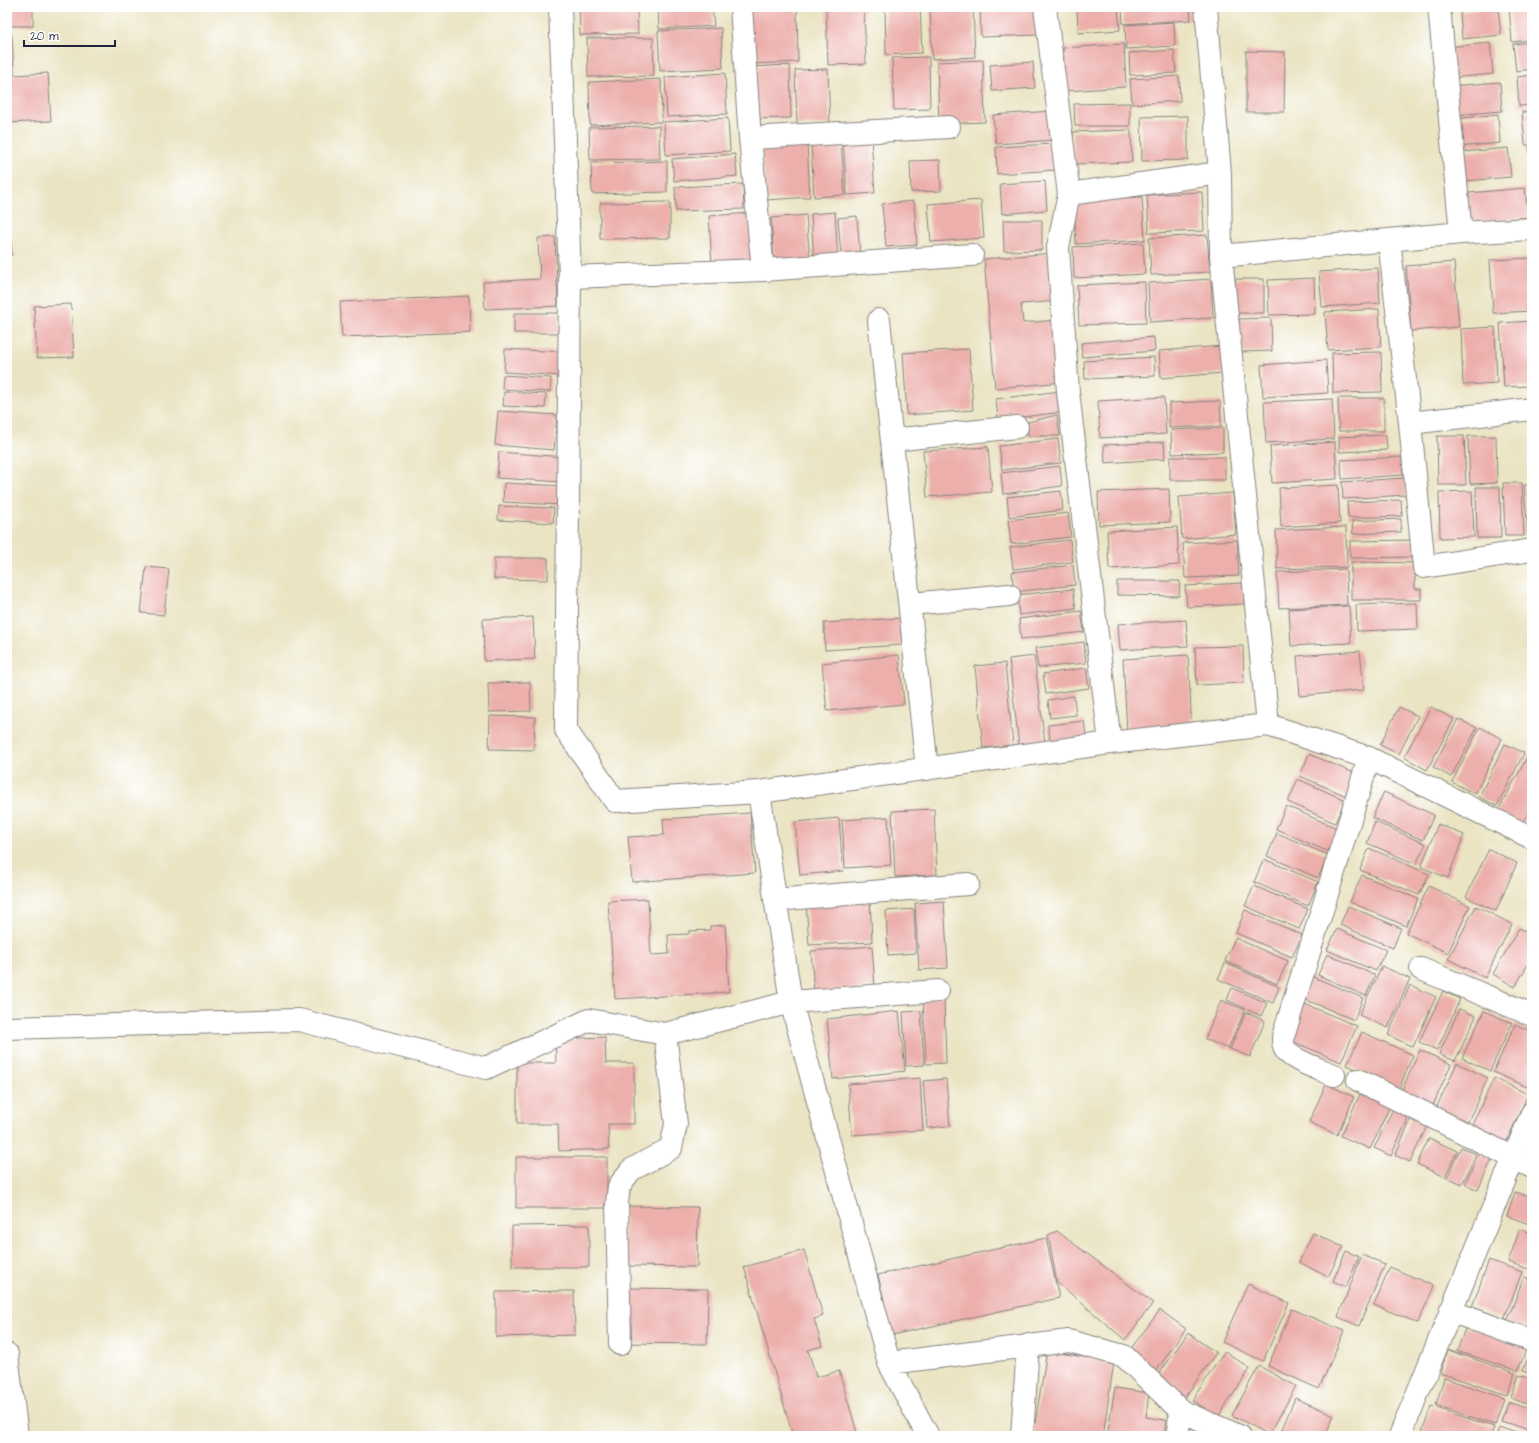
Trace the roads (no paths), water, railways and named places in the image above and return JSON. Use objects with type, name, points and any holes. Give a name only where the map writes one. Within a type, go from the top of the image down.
[{"type":"street","points":[[560,7],[570,277],[566,730],[614,802],[759,792],[1110,743],[1268,725],[1369,758],[1532,838]]},
{"type":"street","points":[[741,7],[750,138],[763,270]]},
{"type":"street","points":[[1045,7],[1069,194],[1058,247],[1067,384],[1110,743]]},
{"type":"street","points":[[1206,7],[1220,173],[1221,256],[1268,725]]},
{"type":"street","points":[[1439,7],[1461,233]]},
{"type":"street","points":[[750,138],[949,127]]},
{"type":"street","points":[[1069,194],[1220,173]]},
{"type":"street","points":[[1221,256],[1461,233],[1532,229]]},
{"type":"street","points":[[1389,240],[1410,423],[1424,567],[1532,550]]},
{"type":"street","points":[[570,277],[763,270],[972,255]]},
{"type":"street","points":[[879,320],[927,769]]},
{"type":"street","points":[[1410,423],[1532,409]]},
{"type":"street","points":[[892,440],[1017,427]]},
{"type":"street","points":[[910,604],[1009,595]]},
{"type":"street","points":[[1334,1076],[1292,1056],[1286,1051],[1282,1044],[1282,1037],[1369,758]]},
{"type":"street","points":[[759,792],[791,1002],[889,1364],[928,1436]]},
{"type":"street","points":[[775,900],[968,884]]},
{"type":"street","points":[[1421,969],[1532,1015]]},
{"type":"street","points":[[7,1028],[299,1020],[486,1068],[589,1020],[665,1034],[791,1002],[938,990]]},
{"type":"street","points":[[620,1344],[617,1203],[619,1186],[631,1170],[671,1148],[676,1124],[665,1034]]},
{"type":"street","points":[[1358,1080],[1523,1163]]},
{"type":"street","points":[[1400,1436],[1450,1311],[1523,1163],[1532,1113]]},
{"type":"street","points":[[1450,1311],[1532,1341]]},
{"type":"street","points":[[889,1364],[1028,1345],[1069,1341],[1124,1356],[1182,1411],[1239,1436]]},
{"type":"street","points":[[1022,1436],[1028,1345]]},
{"type":"street","points":[[7,1354],[16,1436]]},
{"type":"street","points":[[1177,1436],[1182,1411]]}]
